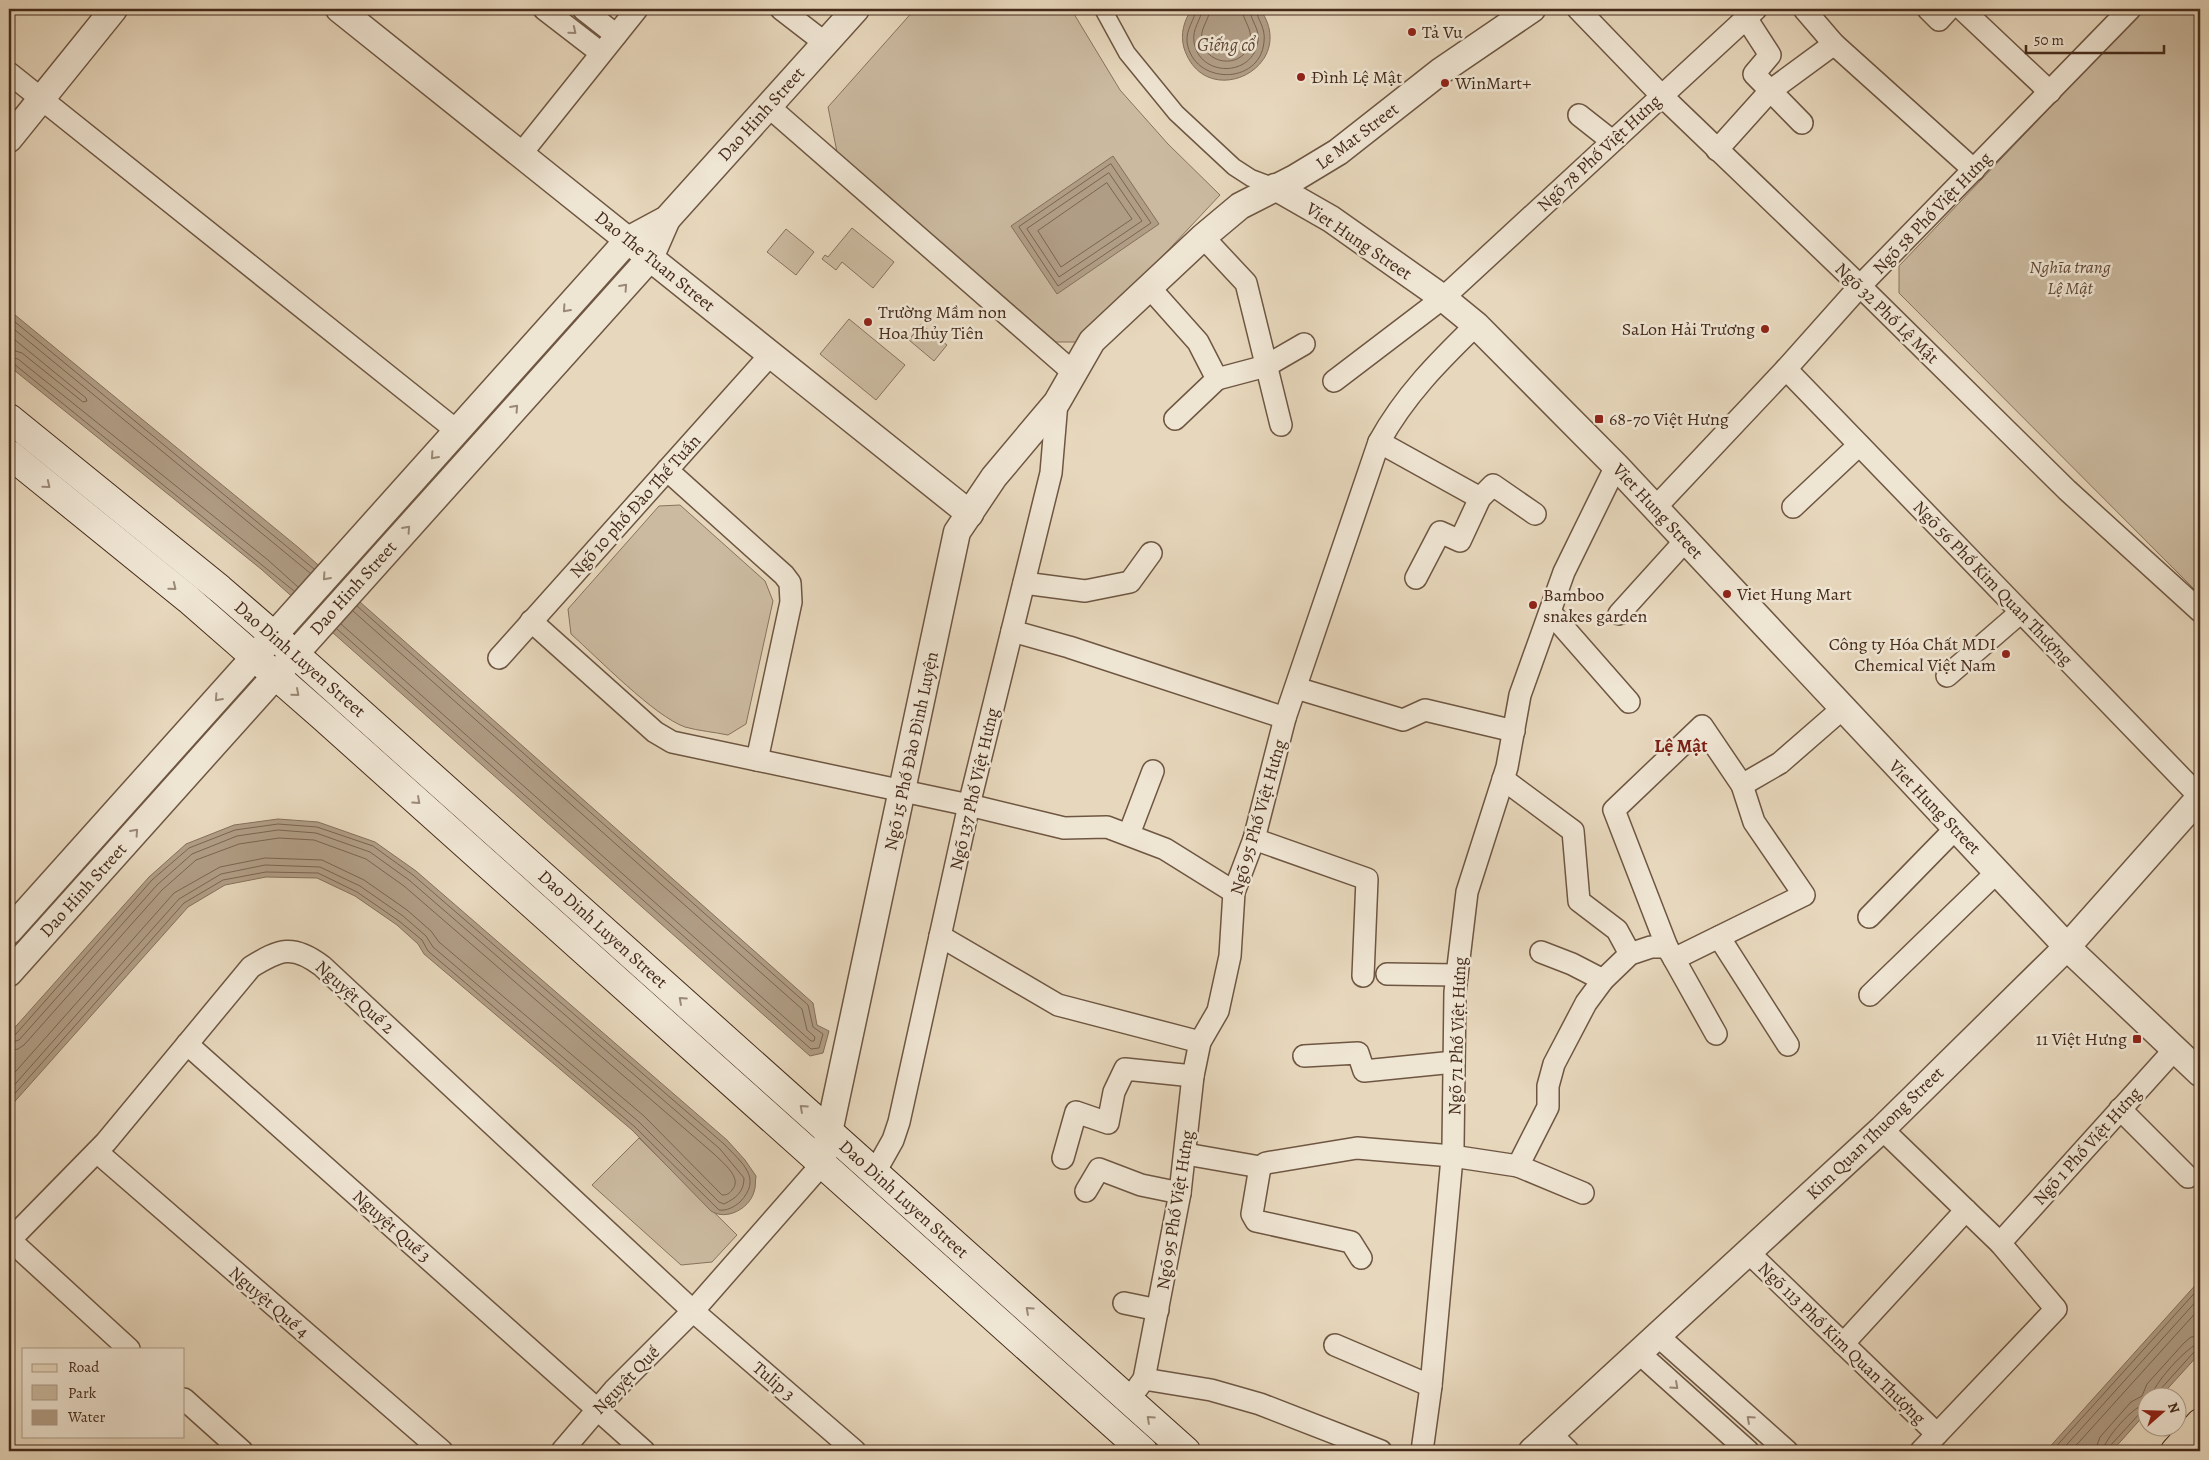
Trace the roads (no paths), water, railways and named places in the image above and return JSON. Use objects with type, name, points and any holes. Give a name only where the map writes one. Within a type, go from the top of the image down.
[{"type":"main road","name":"Dao Dinh Luyen Street","points":[[9,418],[295,654],[875,1172],[1136,1389],[1186,1451]]},
{"type":"main road","name":"Dao Dinh Luyen Street","points":[[9,454],[188,600],[275,675],[1143,1451]]},
{"type":"main road","points":[[2175,1451],[2200,1423]]},
{"type":"street","points":[[9,139],[114,9]]},
{"type":"street","name":"Dao The Tuan Street","points":[[339,9],[970,514]]},
{"type":"street","points":[[544,9],[601,54]]},
{"type":"street","points":[[583,9],[616,35]]},
{"type":"street","points":[[520,154],[637,9]]},
{"type":"street","points":[[781,9],[825,43]]},
{"type":"street","name":"Dao Hinh Street","points":[[9,931],[628,240],[666,219],[856,9]]},
{"type":"street","points":[[1103,9],[1127,53],[1176,113],[1229,164],[1250,178],[1275,187]]},
{"type":"street","name":"Le Mat Street","points":[[1275,187],[1309,171],[1338,152],[1441,71],[1532,9]]},
{"type":"street","name":"Ngõ 32 Phố Lệ Mật","points":[[1578,9],[1718,150],[2068,490],[2200,611]]},
{"type":"street","points":[[1804,9],[1834,44],[1974,170]]},
{"type":"street","points":[[1928,9],[1939,20],[1949,9]]},
{"type":"street","points":[[1962,9],[2050,92]]},
{"type":"street","name":"Ngõ 58 Phố Việt Hưng","points":[[1655,508],[1786,369],[1860,286],[2130,9]]},
{"type":"street","points":[[1751,14],[1770,55],[1754,74],[1802,122]]},
{"type":"street","name":"Ngõ 78 Phố Việt Hưng","points":[[1334,381],[1442,298],[1661,94],[1751,14]]},
{"type":"street","points":[[1718,150],[1770,91],[1834,44]]},
{"type":"street","points":[[9,73],[457,431]]},
{"type":"street","points":[[768,106],[1074,373],[1092,341],[1203,237],[1240,206],[1275,187]]},
{"type":"street","points":[[1579,115],[1612,141]]},
{"type":"street","name":"Viet Hung Street","points":[[1275,187],[1331,219],[1442,298],[1476,326],[1616,466],[2067,947],[2200,1073]]},
{"type":"street","name":"Dao Hinh Street","points":[[9,973],[650,258],[666,219]]},
{"type":"street","points":[[1203,237],[1246,283],[1281,425]]},
{"type":"street","points":[[1149,287],[1198,342],[1217,379]]},
{"type":"street","name":"Ngõ 95 Phố Việt Hưng","points":[[1136,1389],[1158,1310],[1180,1193],[1186,1154],[1193,1076],[1200,1042],[1218,1011],[1230,956],[1234,892],[1254,840],[1285,718],[1339,553],[1379,442],[1395,412],[1429,371],[1476,326]]},
{"type":"street","points":[[1175,419],[1217,379],[1266,366],[1304,344]]},
{"type":"street","name":"Ngõ 10 phố Đào Thế Tuấn","points":[[498,658],[771,354]]},
{"type":"street","name":"Ngõ 56 Phố Kim Quan Thượng","points":[[1786,369],[2200,797]]},
{"type":"street","name":"Ngõ 15 Phố Đào Đình Luyện","points":[[822,1164],[957,532],[994,477],[1056,402],[1074,373]]},
{"type":"street","name":"Ngõ 137 Phố Việt Hưng","points":[[875,1172],[899,1122],[969,805],[1052,473],[1056,402]]},
{"type":"street","points":[[1379,442],[1480,498]]},
{"type":"street","points":[[1021,444],[1053,454]]},
{"type":"street","points":[[1793,507],[1859,445]]},
{"type":"street","name":"Ngõ 71 Phố Việt Hưng","points":[[1422,1451],[1431,1386],[1452,1156],[1457,975],[1467,892],[1503,779],[1520,694],[1564,572],[1616,466]]},
{"type":"street","name":"Ngõ 10 phố Đào Thế Tuấn","points":[[667,470],[784,575],[790,583],[791,602],[757,760]]},
{"type":"street","points":[[1416,578],[1440,532],[1460,541],[1480,498],[1493,485],[1535,514]]},
{"type":"street","points":[[1619,614],[1686,541]]},
{"type":"street","points":[[1024,583],[1085,591],[1130,582],[1152,553]]},
{"type":"street","points":[[1550,612],[1629,702]]},
{"type":"street","points":[[1947,676],[2021,612]]},
{"type":"street","points":[[531,621],[664,738],[683,745],[969,805],[1064,828],[1107,827],[1165,848],[1234,892]]},
{"type":"street","points":[[1012,631],[1078,650],[1285,718]]},
{"type":"street","points":[[1296,688],[1403,720],[1425,710],[1514,731]]},
{"type":"street","points":[[1742,785],[1780,763],[1842,709]]},
{"type":"street","points":[[1518,1166],[1548,1108],[1548,1086],[1554,1064],[1586,1004],[1603,980],[1630,954],[1651,947],[1670,953],[1719,937],[1804,895],[1754,822],[1742,785],[1702,726],[1614,810],[1670,953],[1716,1034]]},
{"type":"street","points":[[1128,834],[1153,771]]},
{"type":"street","points":[[1503,779],[1574,831],[1579,901],[1617,930],[1630,954]]},
{"type":"street","name":"Kim Quan Thuong Street","points":[[1532,1451],[1560,1443],[1638,1353],[1882,1129],[2067,947],[2200,797]]},
{"type":"street","points":[[1869,916],[1955,829]]},
{"type":"street","points":[[1254,840],[1367,879],[1363,976]]},
{"type":"street","points":[[1870,995],[1997,872]]},
{"type":"street","points":[[940,936],[1058,1005],[1200,1042]]},
{"type":"street","points":[[1719,937],[1788,1045]]},
{"type":"street","name":"Nguyệt Quế 2","points":[[9,1240],[97,1152],[250,966],[271,954],[293,950],[308,955],[322,966],[693,1311]]},
{"type":"street","points":[[1542,952],[1572,964],[1603,980]]},
{"type":"street","points":[[1387,974],[1457,975]]},
{"type":"street","name":"Nguyệt Quế 3","points":[[187,1044],[644,1451]]},
{"type":"street","name":"Ngõ 1 Phố Việt Hưng","points":[[2000,1243],[2174,1050]]},
{"type":"street","points":[[1304,1056],[1358,1053],[1364,1071],[1454,1062]]},
{"type":"street","points":[[1063,1158],[1076,1112],[1108,1123],[1114,1092],[1125,1069],[1193,1076]]},
{"type":"street","points":[[2120,1109],[2188,1177]]},
{"type":"street","points":[[1882,1129],[2000,1243],[2056,1309],[1920,1451]]},
{"type":"street","points":[[1361,1258],[1351,1242],[1256,1222],[1252,1214],[1260,1168],[1266,1162],[1356,1148],[1452,1156],[1518,1166],[1583,1193]]},
{"type":"street","name":"Nguyệt Quế 4","points":[[97,1152],[442,1451]]},
{"type":"street","points":[[1186,1154],[1260,1168]]},
{"type":"street","name":"Nguyệt Quế","points":[[562,1451],[597,1409],[693,1311],[822,1164]]},
{"type":"street","points":[[1086,1191],[1099,1169],[1141,1185],[1180,1193]]},
{"type":"street","points":[[1843,1344],[1966,1210]]},
{"type":"street","points":[[9,1240],[128,1348]]},
{"type":"street","name":"Ngõ 113 Phố Kim Quan Thượng","points":[[1748,1252],[1937,1434]]},
{"type":"street","points":[[1124,1303],[1158,1310]]},
{"type":"street","name":"Tulip 3","points":[[693,1311],[855,1451]]},
{"type":"street","points":[[1658,1336],[1786,1451]]},
{"type":"street","points":[[1335,1344],[1431,1386]]},
{"type":"street","points":[[1638,1353],[1748,1451]]},
{"type":"street","points":[[1136,1389],[1211,1390],[1260,1404],[1381,1451]]},
{"type":"street","points":[[185,1400],[242,1451]]},
{"type":"water","name":"Giếng cổ","points":[[1192,9],[1260,9],[1269,30],[1268,49],[1260,64],[1245,75],[1228,80],[1210,78],[1195,68],[1184,48],[1182,38],[1185,22]]},
{"type":"water","points":[[1113,156],[1159,224],[1057,294],[1011,226]]},
{"type":"water","points":[[9,310],[299,548],[813,1003],[817,1025],[829,1031],[823,1053],[810,1056],[261,569],[9,366]]},
{"type":"water","points":[[278,819],[318,822],[375,842],[416,871],[727,1140],[756,1176],[755,1190],[747,1204],[730,1214],[723,1215],[711,1211],[632,1130],[424,954],[418,944],[397,925],[355,896],[317,878],[266,877],[225,885],[188,907],[9,1108],[9,1034],[149,877],[186,844],[234,825]]},
{"type":"water","points":[[2200,1280],[2200,1353],[2168,1388],[2136,1388],[2136,1424],[2112,1451],[2046,1451]]},
{"type":"place","name":"Tả Vu","points":[[1412,32]]},
{"type":"place","name":"Đình Lệ Mật","points":[[1301,77]]},
{"type":"place","name":"WinMart+","points":[[1445,83]]},
{"type":"place","name":"Trường Mầm non Hoa Thủy Tiên","points":[[868,322]]},
{"type":"place","name":"SaLon Hải Trương","points":[[1765,329]]},
{"type":"place","name":"68-70 Việt Hưng","points":[[1599,419]]},
{"type":"place","name":"Viet Hung Mart","points":[[1727,594]]},
{"type":"place","name":"Bamboo snakes garden","points":[[1533,605]]},
{"type":"place","name":"Công ty Hóa Chất MDI Chemical Việt Nam","points":[[2006,654]]},
{"type":"place","name":"11 Việt Hưng","points":[[2137,1039]]},
{"type":"district","name":"Lệ Mật","points":[[1681,746]]},
{"type":"park label","name":"Nghĩa trang Lệ Mật","points":[[2070,277]]}]
